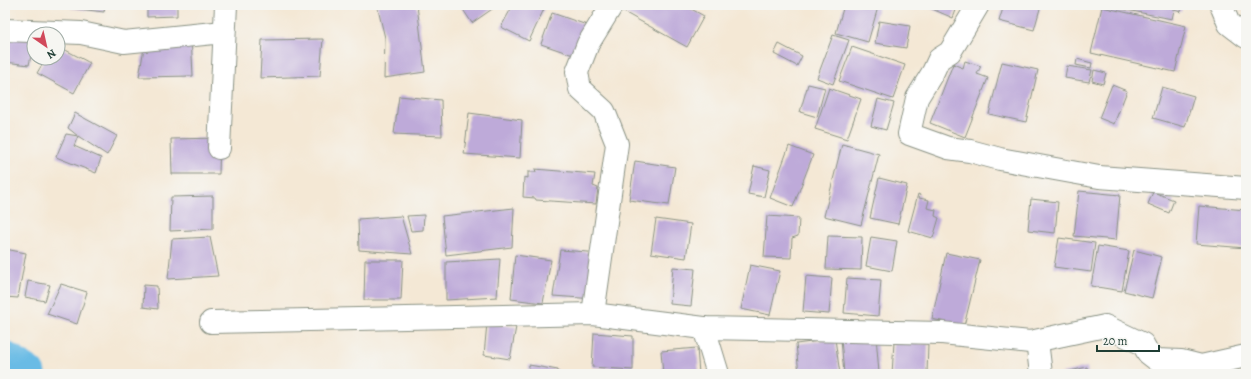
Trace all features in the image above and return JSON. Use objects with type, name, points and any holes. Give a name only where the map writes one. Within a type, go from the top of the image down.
[{"type":"street","points":[[219,148],[226,5]]},
{"type":"street","points":[[593,314],[617,144],[604,111],[580,89],[576,72],[588,44],[612,5]]},
{"type":"street","points":[[978,5],[950,52],[939,59],[917,98],[909,134],[948,148],[970,150],[1000,159],[1099,177],[1246,188]]},
{"type":"street","points":[[1221,5],[1229,24],[1246,37]]},
{"type":"street","points":[[5,30],[80,33],[124,42],[224,32]]},
{"type":"street","points":[[211,322],[593,314],[704,328],[942,333],[1030,342],[1106,326],[1143,344],[1148,353],[1157,360],[1181,361],[1201,366],[1246,356]]},
{"type":"street","points":[[704,328],[718,374]]},
{"type":"street","points":[[1037,341],[1040,374]]},
{"type":"building","points":[[71,5],[105,5],[104,12],[70,8]]},
{"type":"building","points":[[147,5],[177,5],[177,16],[147,17]]},
{"type":"building","points":[[377,5],[417,5],[425,72],[384,78],[385,38]]},
{"type":"building","points":[[460,5],[498,5],[472,23]]},
{"type":"building","points":[[513,5],[535,5],[544,9],[529,41],[501,27]]},
{"type":"building","points":[[625,5],[684,5],[704,16],[687,47],[622,11]]},
{"type":"building","points":[[844,5],[869,5],[878,7],[868,42],[836,33]]},
{"type":"building","points":[[923,5],[958,5],[953,18]]},
{"type":"building","points":[[1004,5],[1041,5],[1034,30],[999,21]]},
{"type":"building","points":[[1117,5],[1182,5],[1181,12],[1174,10],[1172,19],[1117,8]]},
{"type":"building","points":[[1102,7],[1186,26],[1175,72],[1091,53]]},
{"type":"building","points":[[552,13],[587,25],[576,56],[541,44]]},
{"type":"building","points":[[879,21],[910,26],[906,48],[875,43]]},
{"type":"building","points":[[5,30],[26,33],[26,65],[5,62]]},
{"type":"building","points":[[191,35],[193,76],[139,77],[144,48]]},
{"type":"building","points":[[833,35],[849,40],[833,84],[817,78]]},
{"type":"building","points":[[323,39],[320,76],[260,78],[262,40]]},
{"type":"building","points":[[779,44],[802,56],[797,66],[774,54]]},
{"type":"building","points":[[852,47],[905,65],[893,99],[839,81]]},
{"type":"building","points":[[66,50],[90,63],[74,93],[37,73],[41,66],[66,66]]},
{"type":"building","points":[[1077,59],[1092,63],[1091,68],[1076,65]]},
{"type":"building","points":[[965,61],[981,66],[977,74],[988,78],[965,137],[930,123],[953,64],[963,68]]},
{"type":"building","points":[[1002,62],[1038,70],[1026,122],[989,114]]},
{"type":"building","points":[[1067,66],[1092,70],[1089,82],[1065,78]]},
{"type":"building","points":[[1094,70],[1106,73],[1103,84],[1092,81]]},
{"type":"building","points":[[808,84],[825,88],[817,117],[800,112]]},
{"type":"building","points":[[1112,85],[1127,91],[1114,124],[1099,118]]},
{"type":"building","points":[[1162,87],[1194,96],[1185,127],[1153,118]]},
{"type":"building","points":[[829,88],[861,99],[847,139],[815,129]]},
{"type":"building","points":[[399,96],[441,100],[442,136],[394,134]]},
{"type":"building","points":[[878,99],[894,103],[886,130],[871,126]]},
{"type":"building","points":[[75,113],[117,136],[107,155],[68,128]]},
{"type":"building","points":[[469,113],[522,120],[520,158],[464,154]]},
{"type":"building","points":[[66,134],[78,136],[74,146],[101,158],[96,173],[56,157]]},
{"type":"building","points":[[220,138],[219,174],[172,174],[171,139]]},
{"type":"building","points":[[842,144],[879,154],[861,225],[824,216]]},
{"type":"building","points":[[789,146],[813,155],[793,207],[770,198]]},
{"type":"building","points":[[635,161],[675,167],[669,205],[629,200]]},
{"type":"building","points":[[754,166],[770,170],[764,197],[748,194]]},
{"type":"building","points":[[535,169],[595,174],[593,186],[598,188],[596,204],[536,200],[535,198],[523,197],[524,177],[528,178],[528,172],[536,172]]},
{"type":"building","points":[[879,178],[907,185],[898,224],[870,218]]},
{"type":"building","points":[[1079,191],[1120,195],[1116,240],[1074,236]]},
{"type":"building","points":[[1153,192],[1174,200],[1169,213],[1148,204]]},
{"type":"building","points":[[918,194],[920,195],[919,198],[929,200],[927,208],[936,210],[935,216],[939,218],[933,238],[908,231]]},
{"type":"building","points":[[213,196],[213,229],[170,231],[171,197]]},
{"type":"building","points":[[1031,199],[1058,202],[1055,233],[1028,230]]},
{"type":"building","points":[[1199,206],[1246,210],[1246,248],[1196,244]]},
{"type":"building","points":[[514,208],[512,247],[446,255],[442,216]]},
{"type":"building","points":[[424,215],[423,230],[411,231],[407,216]]},
{"type":"building","points":[[401,216],[412,254],[359,250],[358,219]]},
{"type":"building","points":[[767,216],[799,218],[798,236],[792,238],[791,258],[764,257]]},
{"type":"building","points":[[656,219],[691,224],[686,258],[651,253]]},
{"type":"building","points":[[828,236],[862,237],[861,270],[826,269]]},
{"type":"building","points":[[210,237],[218,276],[168,279],[172,239]]},
{"type":"building","points":[[871,237],[897,241],[892,271],[866,266]]},
{"type":"building","points":[[1059,238],[1095,243],[1091,272],[1054,267]]},
{"type":"building","points":[[1098,246],[1129,251],[1122,291],[1091,286]]},
{"type":"building","points":[[5,249],[26,253],[18,298],[5,297]]},
{"type":"building","points":[[560,250],[602,253],[595,299],[553,296]]},
{"type":"building","points":[[1134,250],[1162,257],[1152,298],[1124,291]]},
{"type":"building","points":[[946,253],[980,260],[964,326],[932,319]]},
{"type":"building","points":[[515,255],[551,260],[543,303],[511,299]]},
{"type":"building","points":[[500,259],[497,297],[446,300],[446,262]]},
{"type":"building","points":[[365,260],[403,260],[401,300],[364,300]]},
{"type":"building","points":[[750,265],[780,271],[770,315],[741,309]]},
{"type":"building","points":[[673,267],[695,269],[691,306],[670,304]]},
{"type":"building","points":[[806,276],[832,278],[829,314],[803,312]]},
{"type":"building","points":[[847,278],[881,280],[878,316],[844,313]]},
{"type":"building","points":[[28,281],[50,285],[45,301],[25,297]]},
{"type":"building","points":[[61,284],[87,292],[77,324],[47,314]]},
{"type":"building","points":[[144,285],[157,286],[158,309],[143,307]]},
{"type":"building","points":[[487,323],[516,327],[510,359],[484,355]]},
{"type":"building","points":[[594,333],[633,336],[633,370],[592,367]]},
{"type":"building","points":[[876,336],[879,373],[844,374],[841,339]]},
{"type":"building","points":[[835,339],[840,374],[799,374],[796,344]]},
{"type":"building","points":[[894,342],[928,344],[927,374],[892,374]]},
{"type":"building","points":[[697,348],[699,374],[663,374],[661,351]]},
{"type":"building","points":[[529,365],[558,370],[558,374],[528,374]]},
{"type":"building","points":[[1087,367],[1088,374],[1062,374],[1062,373]]},
{"type":"waterway","points":[[5,360],[27,374]]}]
